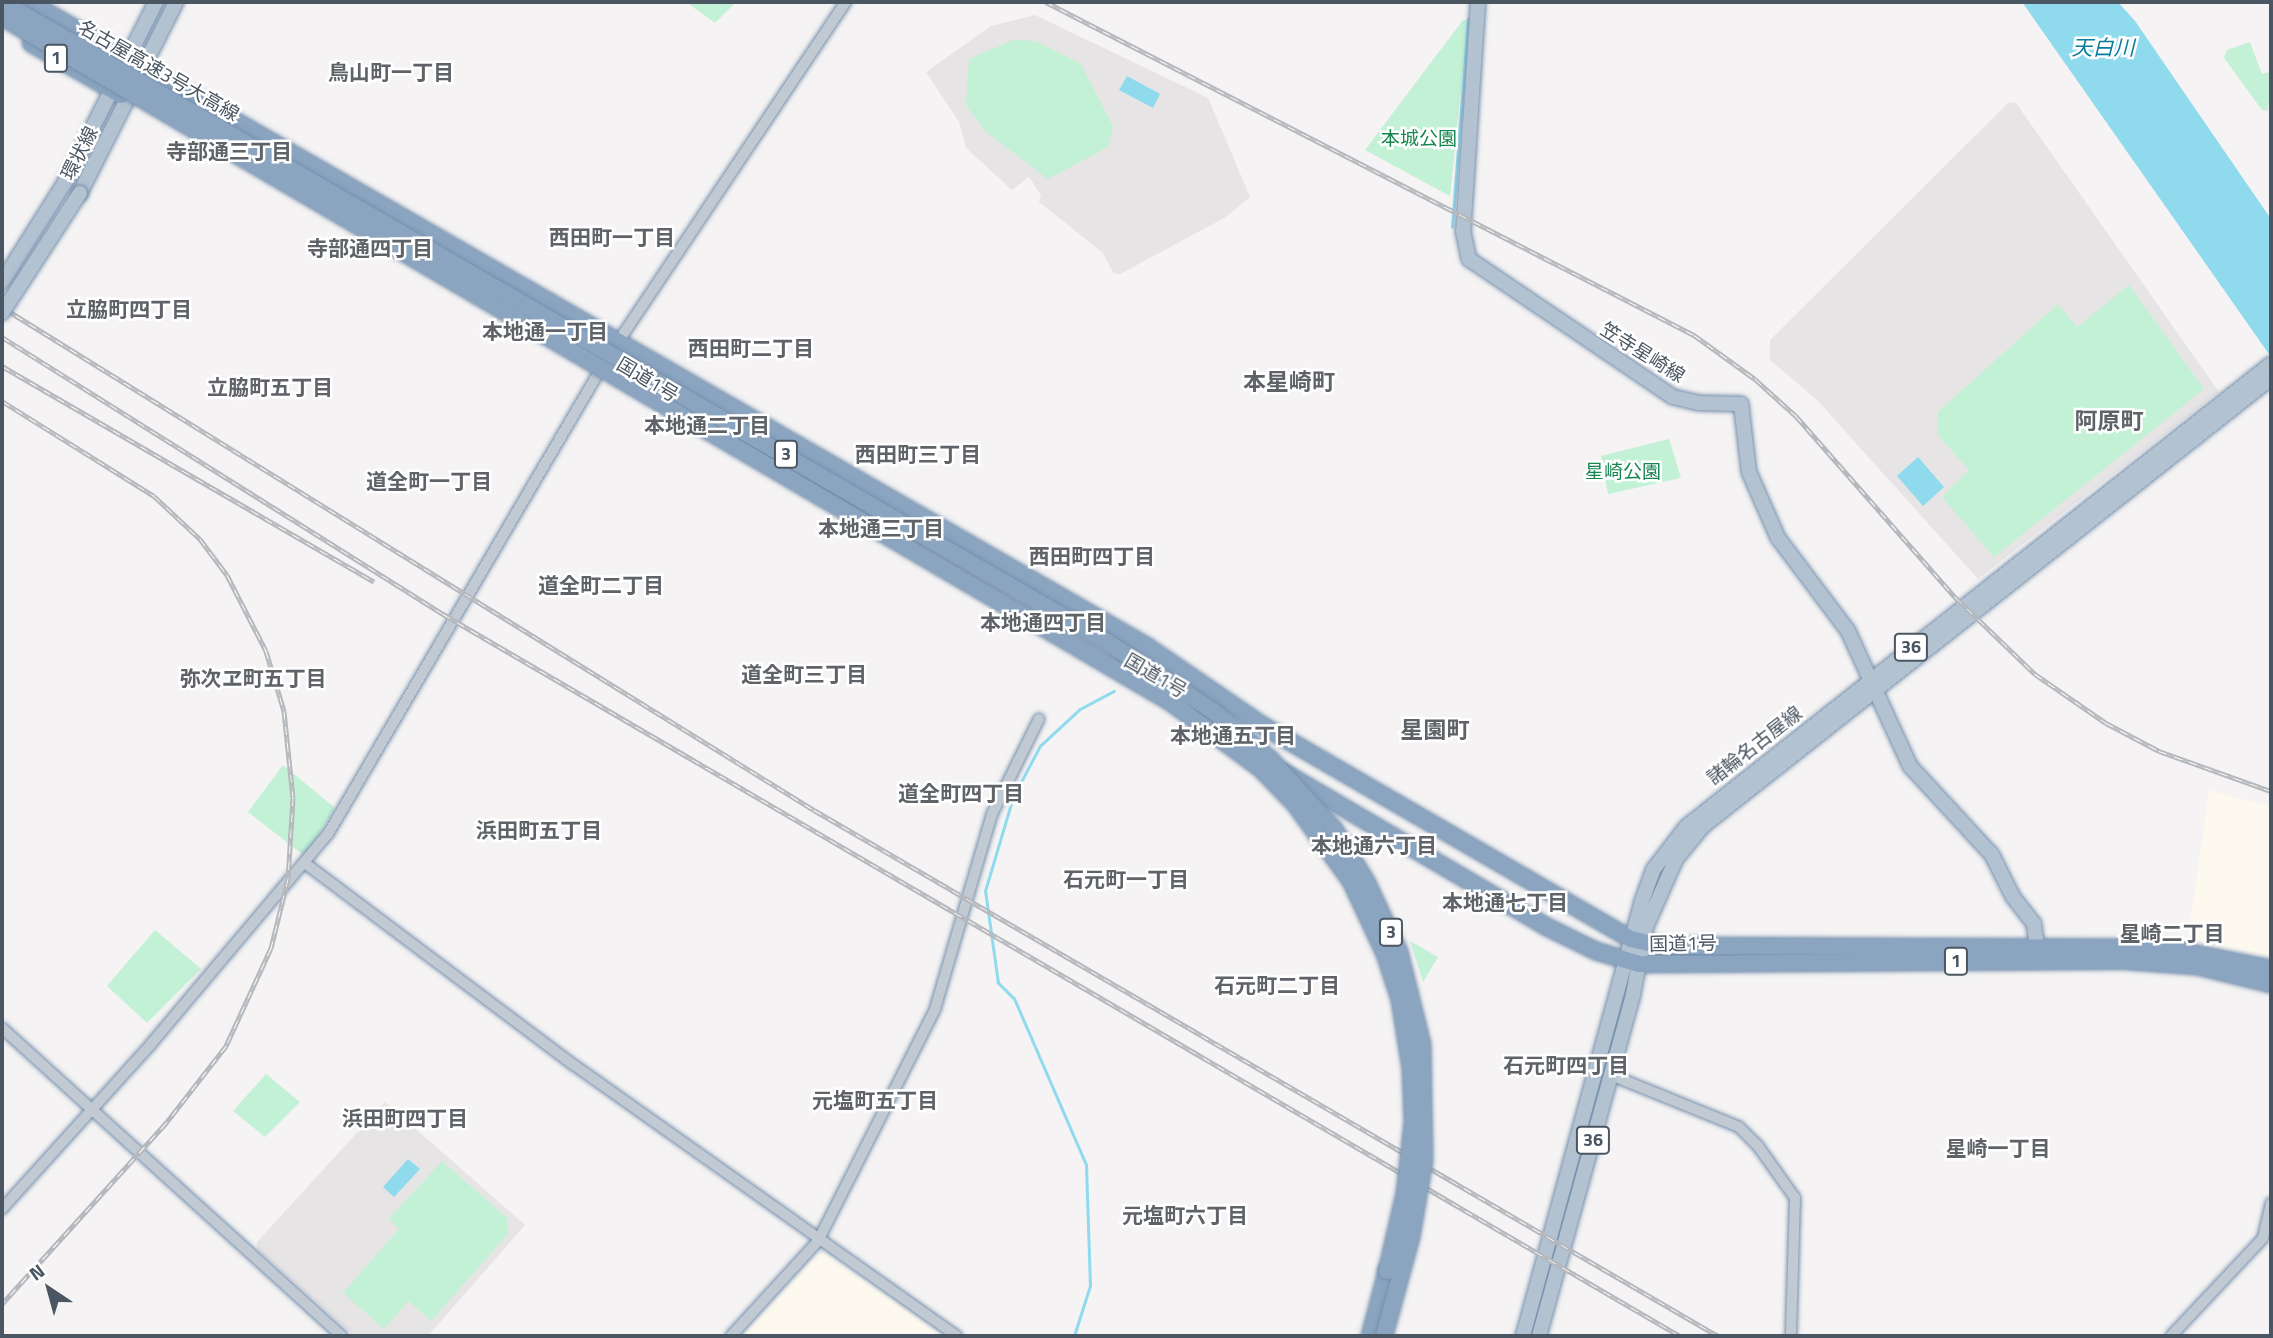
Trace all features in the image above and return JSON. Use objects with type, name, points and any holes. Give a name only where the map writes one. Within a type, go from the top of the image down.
[{"type":"highway","name":"名古屋高速3号大高線","points":[[2,2],[1143,664],[1236,729],[1311,801],[1353,859],[1390,930],[1407,978],[1422,1044],[1426,1130],[1419,1200],[1384,1336]]},
{"type":"highway","name":"国道1号","points":[[29,2],[1148,647],[1265,727],[1637,941],[1662,946],[2167,948],[2271,969]]},
{"type":"highway","name":"名古屋高速3号大高線","points":[[2,17],[1201,721],[1260,768],[1335,856],[1373,925],[1400,1000],[1408,1039],[1412,1122],[1400,1219],[1370,1336]]},
{"type":"highway","name":"国道1号","points":[[2,25],[1545,926],[1632,962],[2129,961],[2197,966],[2271,984]]},
{"type":"highway","points":[[463,269],[514,307],[939,554],[970,545]]},
{"type":"main road","name":"環状線","points":[[2,282],[64,184],[156,2]]},
{"type":"main road","name":"環状線","points":[[2,313],[80,193],[176,2]]},
{"type":"main road","name":"笠寺星崎線","points":[[1478,2],[1463,231],[1469,259],[1674,397],[1698,403],[1741,404],[1756,494],[1778,538],[1836,611],[1910,766],[1992,855],[2013,897],[2034,924],[2037,947]]},
{"type":"main road","name":"諸輪名古屋線","points":[[1523,1336],[1637,941],[1670,870],[1703,826],[1870,686],[2262,381],[2271,364]]},
{"type":"main road","name":"諸輪名古屋線","points":[[1539,1336],[1611,1075],[1632,962]]},
{"type":"street","points":[[2,1209],[306,864],[423,678],[617,343],[846,2]]},
{"type":"street","points":[[731,1336],[818,1241],[935,1009],[998,795],[1039,719]]},
{"type":"street","points":[[306,864],[472,991],[818,1241],[957,1336]]},
{"type":"street","points":[[2,1028],[342,1336]]},
{"type":"street","points":[[1611,1075],[1739,1127],[1758,1146],[1795,1198],[1791,1336]]},
{"type":"street","points":[[2171,1336],[2263,1238],[2271,1203]]},
{"type":"shaded area","points":[[1035,15],[1208,98],[1250,197],[1226,217],[1120,274],[1113,273],[1103,253],[1039,202],[1041,195],[1029,177],[1012,190],[966,148],[959,122],[926,72],[991,26]]},
{"type":"shaded area","points":[[2009,102],[2016,103],[2219,392],[1978,579],[1817,400],[1770,360],[1770,340]]},
{"type":"shaded area","points":[[2209,790],[2271,807],[2271,956],[2188,939]]},
{"type":"shaded area","points":[[385,1102],[525,1225],[428,1336],[354,1336],[257,1249],[257,1242]]},
{"type":"shaded area","points":[[826,1254],[945,1336],[742,1336],[817,1255]]},
{"type":"green space","points":[[686,2],[736,2],[715,23]]},
{"type":"green space","name":"本城公園","points":[[1463,20],[1468,20],[1450,196],[1365,150]]},
{"type":"green space","points":[[1013,40],[1035,41],[1081,64],[1113,127],[1108,147],[1048,179],[986,132],[966,105],[969,59]]},
{"type":"green space","points":[[2250,42],[2262,74],[2269,72],[2271,78],[2268,111],[2262,110],[2224,58],[2227,50]]},
{"type":"green space","points":[[2129,285],[2204,389],[1994,557],[1942,497],[1969,470],[1937,434],[1938,412],[2058,304],[2077,327]]},
{"type":"green space","name":"星崎公園","points":[[1669,439],[1681,478],[1608,494],[1601,456]]},
{"type":"green space","points":[[283,765],[335,808],[306,857],[248,812]]},
{"type":"green space","points":[[155,930],[201,969],[147,1023],[107,986]]},
{"type":"green space","points":[[1410,941],[1438,957],[1423,982]]},
{"type":"green space","points":[[266,1074],[300,1102],[265,1137],[233,1111]]},
{"type":"green space","points":[[442,1161],[507,1218],[508,1234],[431,1321],[409,1301],[384,1329],[343,1293],[399,1229],[389,1219]]},
{"type":"water","name":"天白川","points":[[2022,2],[2118,2],[2135,21],[2271,219],[2271,357]]},
{"type":"water","points":[[1127,76],[1160,94],[1153,108],[1119,90]]},
{"type":"water","points":[[1918,457],[1944,487],[1923,506],[1897,476]]},
{"type":"water","points":[[408,1159],[420,1169],[394,1197],[383,1187]]},
{"type":"waterway","points":[[1452,227],[1468,20]]},
{"type":"waterway","points":[[1074,1336],[1090,1286],[1086,1165],[1014,999],[998,983],[985,891],[1013,797],[1040,746],[1080,709],[1114,691]]},
{"type":"railway","points":[[1046,2],[1694,335],[1755,379],[1796,416],[1955,597],[2035,674],[2106,723],[2159,751],[2271,791]]},
{"type":"railway","points":[[2,307],[814,810],[1718,1336]]},
{"type":"railway","points":[[2,337],[443,614],[1680,1336]]},
{"type":"railway","points":[[2,366],[374,582]]},
{"type":"railway","points":[[2,401],[154,496],[200,539],[227,575],[266,651],[284,711],[293,798],[288,879],[271,948],[226,1046],[166,1123],[2,1304]]},
{"type":"district","name":"鳥山町一丁目","points":[[391,72]]},
{"type":"district","name":"寺部通三丁目","points":[[229,151]]},
{"type":"district","name":"西田町一丁目","points":[[612,237]]},
{"type":"district","name":"寺部通四丁目","points":[[370,248]]},
{"type":"district","name":"立脇町四丁目","points":[[129,309]]},
{"type":"district","name":"本地通一丁目","points":[[545,331]]},
{"type":"district","name":"西田町二丁目","points":[[751,348]]},
{"type":"district","name":"本星崎町","points":[[1289,382]]},
{"type":"district","name":"立脇町五丁目","points":[[270,387]]},
{"type":"district","name":"阿原町","points":[[2109,421]]},
{"type":"district","name":"本地通二丁目","points":[[707,425]]},
{"type":"district","name":"西田町三丁目","points":[[918,454]]},
{"type":"district","name":"道全町一丁目","points":[[429,481]]},
{"type":"district","name":"本地通三丁目","points":[[881,528]]},
{"type":"district","name":"西田町四丁目","points":[[1092,556]]},
{"type":"district","name":"道全町二丁目","points":[[601,585]]},
{"type":"district","name":"本地通四丁目","points":[[1043,622]]},
{"type":"district","name":"道全町三丁目","points":[[804,674]]},
{"type":"district","name":"弥次ヱ町五丁目","points":[[253,678]]},
{"type":"district","name":"星園町","points":[[1435,730]]},
{"type":"district","name":"本地通五丁目","points":[[1233,735]]},
{"type":"district","name":"道全町四丁目","points":[[961,793]]},
{"type":"district","name":"浜田町五丁目","points":[[539,830]]},
{"type":"district","name":"本地通六丁目","points":[[1374,845]]},
{"type":"district","name":"石元町一丁目","points":[[1126,879]]},
{"type":"district","name":"本地通七丁目","points":[[1505,902]]},
{"type":"district","name":"星崎二丁目","points":[[2172,933]]},
{"type":"district","name":"石元町二丁目","points":[[1277,985]]},
{"type":"district","name":"石元町四丁目","points":[[1566,1065]]},
{"type":"district","name":"元塩町五丁目","points":[[875,1100]]},
{"type":"district","name":"浜田町四丁目","points":[[405,1118]]},
{"type":"district","name":"星崎一丁目","points":[[1998,1148]]},
{"type":"district","name":"元塩町六丁目","points":[[1185,1215]]}]
